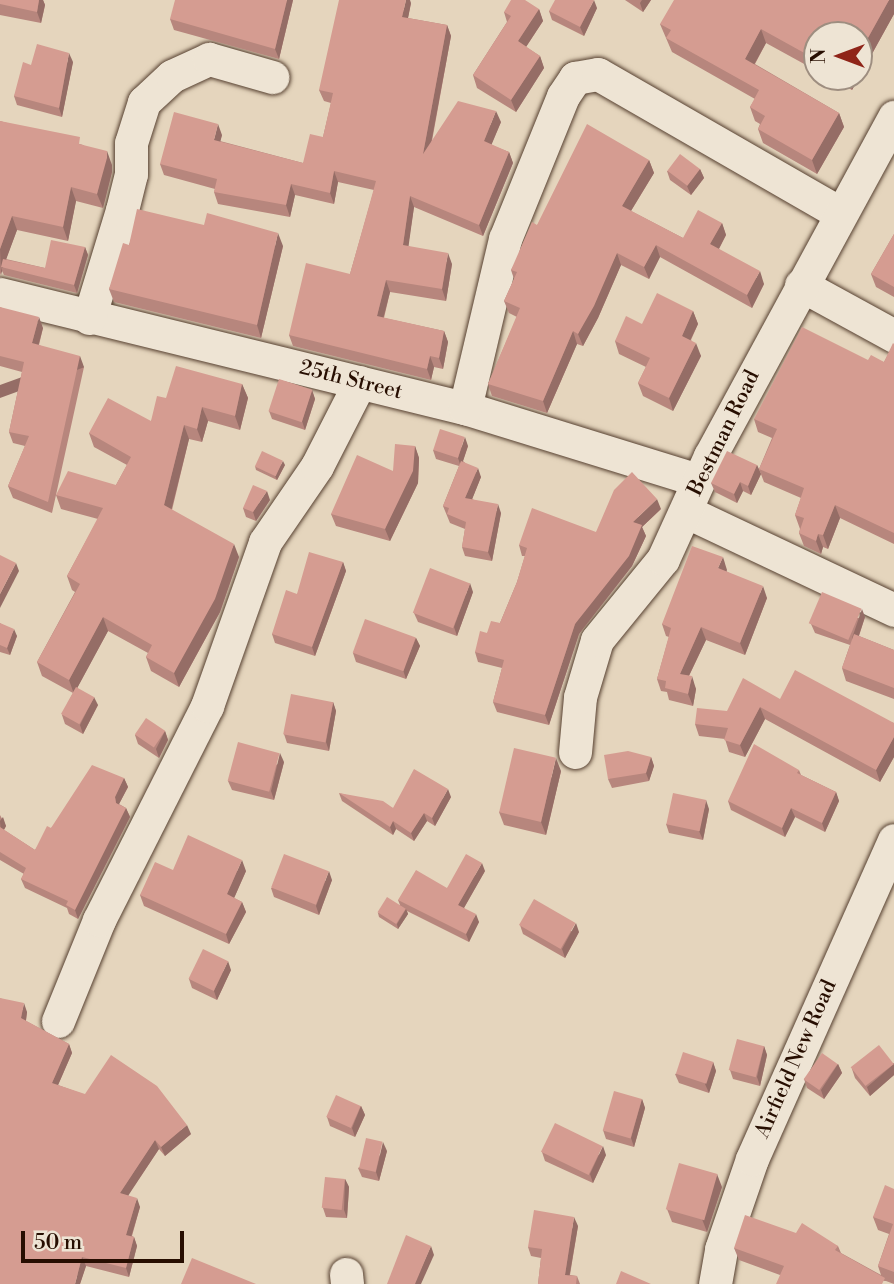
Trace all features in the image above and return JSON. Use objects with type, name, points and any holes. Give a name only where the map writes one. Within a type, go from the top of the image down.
[{"type":"street","points":[[89,318],[122,210],[131,174],[131,143],[144,102],[172,76],[209,59],[272,77]]},
{"type":"street","points":[[465,408],[505,239],[563,96],[575,78],[598,74],[840,214]]},
{"type":"street","name":"Bestman Road","points":[[575,752],[580,697],[597,640],[663,559],[687,512],[698,480],[800,285],[894,117]]},
{"type":"street","points":[[800,285],[894,336]]},
{"type":"street","name":"25th Street","points":[[0,294],[89,318],[465,408],[698,480]]},
{"type":"street","points":[[58,1021],[99,920],[207,706],[265,542],[317,467],[359,382]]},
{"type":"street","points":[[687,512],[894,610]]},
{"type":"street","name":"Airfield New Road","points":[[715,1284],[721,1249],[752,1159],[894,840]]},
{"type":"building","points":[[0,0],[39,0],[37,12],[0,4]]},
{"type":"building","points":[[175,0],[287,0],[275,49],[170,19]]},
{"type":"building","points":[[339,0],[406,0],[402,17],[447,25],[423,154],[458,101],[496,111],[484,141],[509,152],[479,225],[410,196],[403,245],[448,253],[442,289],[386,280],[377,316],[444,331],[439,358],[430,356],[427,369],[289,335],[306,263],[350,274],[376,181],[334,171],[330,193],[291,184],[286,205],[214,192],[217,179],[160,164],[174,112],[218,124],[214,140],[303,163],[310,134],[323,137],[333,93],[319,90]]},
{"type":"building","points":[[511,0],[525,0],[539,9],[518,41],[540,56],[511,100],[473,75],[511,16],[504,12]]},
{"type":"building","points":[[555,0],[594,0],[580,27],[549,11]]},
{"type":"building","points":[[674,0],[889,0],[873,29],[873,21],[803,21],[803,52],[761,29],[745,59],[839,113],[812,160],[758,129],[765,116],[750,107],[759,90],[666,38],[671,30],[660,24]]},
{"type":"building","points":[[37,44],[69,53],[59,108],[14,96],[23,62],[31,65]]},
{"type":"building","points":[[0,121],[80,137],[79,144],[107,151],[107,158],[97,194],[71,187],[63,227],[12,216],[0,249]]},
{"type":"building","points":[[587,124],[649,160],[622,206],[683,238],[698,210],[722,223],[710,244],[760,271],[747,295],[656,245],[644,267],[617,253],[594,306],[578,334],[573,331],[543,401],[488,384],[520,308],[504,301],[517,272],[511,270],[532,222],[537,225]]},
{"type":"building","points":[[680,154],[700,169],[687,186],[667,171]]},
{"type":"building","points":[[137,209],[204,225],[207,213],[278,233],[257,325],[109,289],[123,243],[129,245]]},
{"type":"building","points":[[894,234],[894,287],[871,274]]},
{"type":"building","points":[[51,240],[85,247],[74,285],[1,267],[3,259],[45,268]]},
{"type":"building","points":[[657,293],[693,311],[682,336],[696,343],[669,398],[638,383],[650,358],[615,341],[626,316],[642,324]]},
{"type":"building","points":[[0,307],[39,317],[32,343],[80,356],[48,502],[8,486],[29,436],[9,432],[24,362],[0,356]]},
{"type":"building","points":[[802,327],[868,360],[871,355],[884,362],[894,344],[894,533],[835,505],[823,535],[818,534],[816,541],[799,533],[804,518],[795,515],[804,488],[759,469],[777,429],[754,419]]},
{"type":"building","points":[[176,366],[242,384],[235,416],[202,407],[197,429],[184,425],[164,505],[234,544],[215,599],[174,673],[146,657],[152,645],[103,617],[69,680],[37,662],[80,584],[67,576],[103,508],[56,495],[68,471],[116,485],[131,457],[89,433],[108,398],[151,421],[157,396],[166,398]]},
{"type":"building","points":[[279,379],[312,390],[302,422],[268,411]]},
{"type":"building","points":[[440,429],[465,437],[458,458],[433,450]]},
{"type":"building","points":[[395,444],[415,446],[413,471],[385,529],[331,514],[357,455],[393,471]]},
{"type":"building","points":[[262,451],[283,461],[276,476],[255,466]]},
{"type":"building","points":[[727,451],[757,465],[748,486],[740,482],[734,494],[711,483]]},
{"type":"building","points":[[461,461],[478,468],[465,498],[498,504],[488,552],[462,547],[466,522],[447,514],[449,508],[443,506]]},
{"type":"building","points":[[632,472],[657,499],[633,522],[642,525],[629,556],[575,624],[545,715],[493,702],[504,660],[475,652],[480,631],[487,633],[491,621],[500,623],[517,582],[527,548],[519,545],[532,508],[596,532],[614,490]]},
{"type":"building","points":[[253,485],[267,491],[253,512],[243,508]]},
{"type":"building","points":[[692,546],[723,557],[718,568],[763,586],[740,643],[701,627],[680,674],[692,676],[688,694],[665,688],[666,681],[657,679],[671,628],[662,624]]},
{"type":"building","points":[[309,552],[343,562],[312,647],[272,634],[286,590],[297,594]]},
{"type":"building","points":[[0,555],[16,563],[0,594]]},
{"type":"building","points":[[430,568],[470,583],[453,628],[413,613]]},
{"type":"building","points":[[822,592],[862,609],[848,640],[809,623]]},
{"type":"building","points":[[365,619],[416,637],[403,671],[353,653]]},
{"type":"building","points":[[0,623],[14,629],[7,648],[0,645]]},
{"type":"building","points":[[854,634],[894,650],[894,688],[842,668]]},
{"type":"building","points":[[795,670],[894,723],[894,737],[876,770],[760,707],[740,745],[724,740],[728,728],[695,724],[697,708],[727,711],[743,678],[780,699]]},
{"type":"building","points":[[76,687],[94,697],[79,724],[61,714]]},
{"type":"building","points":[[291,694],[333,702],[325,742],[283,734]]},
{"type":"building","points":[[146,718],[165,731],[154,747],[135,735]]},
{"type":"building","points":[[238,742],[280,753],[269,792],[228,781]]},
{"type":"building","points":[[754,744],[799,770],[797,773],[836,792],[822,823],[791,808],[782,828],[728,801]]},
{"type":"building","points":[[514,748],[556,758],[541,822],[499,812]]},
{"type":"building","points":[[628,751],[651,757],[646,773],[608,779],[604,755]]},
{"type":"building","points":[[92,765],[124,778],[115,797],[116,803],[126,808],[75,910],[66,905],[68,901],[21,879],[26,868],[0,852],[0,827],[35,850],[47,826],[51,828]]},
{"type":"building","points":[[414,769],[448,789],[432,818],[424,813],[411,833],[393,821],[390,827],[339,793],[383,801],[393,808]]},
{"type":"building","points":[[673,793],[706,800],[700,831],[666,824]]},
{"type":"building","points":[[188,835],[242,860],[227,894],[242,902],[226,934],[140,895],[155,862],[173,870]]},
{"type":"building","points":[[284,854],[329,871],[316,905],[271,888]]},
{"type":"building","points":[[466,854],[482,863],[458,905],[476,914],[466,934],[398,900],[416,870],[447,888]]},
{"type":"building","points":[[387,897],[406,909],[396,924],[377,912]]},
{"type":"building","points":[[534,899],[576,923],[561,949],[519,925]]},
{"type":"building","points":[[203,949],[228,961],[214,991],[189,979]]},
{"type":"building","points":[[0,998],[24,1003],[21,1018],[69,1044],[52,1083],[85,1094],[111,1055],[157,1086],[187,1125],[161,1147],[155,1140],[120,1193],[137,1198],[126,1235],[134,1237],[126,1268],[82,1257],[75,1284],[0,1284]]},
{"type":"building","points":[[737,1039],[764,1046],[756,1077],[729,1070]]},
{"type":"building","points":[[879,1045],[894,1064],[865,1086],[851,1067]]},
{"type":"building","points":[[683,1052],[713,1062],[706,1084],[676,1074]]},
{"type":"building","points":[[822,1053],[838,1064],[819,1090],[804,1079]]},
{"type":"building","points":[[614,1091],[642,1099],[631,1138],[603,1130]]},
{"type":"building","points":[[336,1095],[361,1106],[351,1128],[326,1117]]},
{"type":"building","points":[[555,1123],[603,1146],[589,1175],[541,1152]]},
{"type":"building","points":[[366,1138],[383,1142],[376,1172],[359,1168]]},
{"type":"building","points":[[679,1163],[717,1174],[704,1220],[666,1209]]},
{"type":"building","points":[[325,1177],[345,1179],[342,1210],[322,1208]]},
{"type":"building","points":[[885,1185],[894,1189],[894,1272],[878,1266],[893,1224],[873,1217]]},
{"type":"building","points":[[534,1210],[574,1217],[565,1275],[577,1276],[576,1284],[538,1284],[542,1249],[528,1247]]},
{"type":"building","points":[[745,1215],[796,1233],[802,1223],[838,1246],[835,1250],[885,1278],[882,1284],[776,1284],[784,1266],[734,1248]]},
{"type":"building","points":[[406,1235],[431,1246],[415,1284],[387,1284]]},
{"type":"building","points":[[192,1258],[256,1284],[181,1284]]},
{"type":"building","points":[[621,1271],[651,1284],[616,1284]]}]
